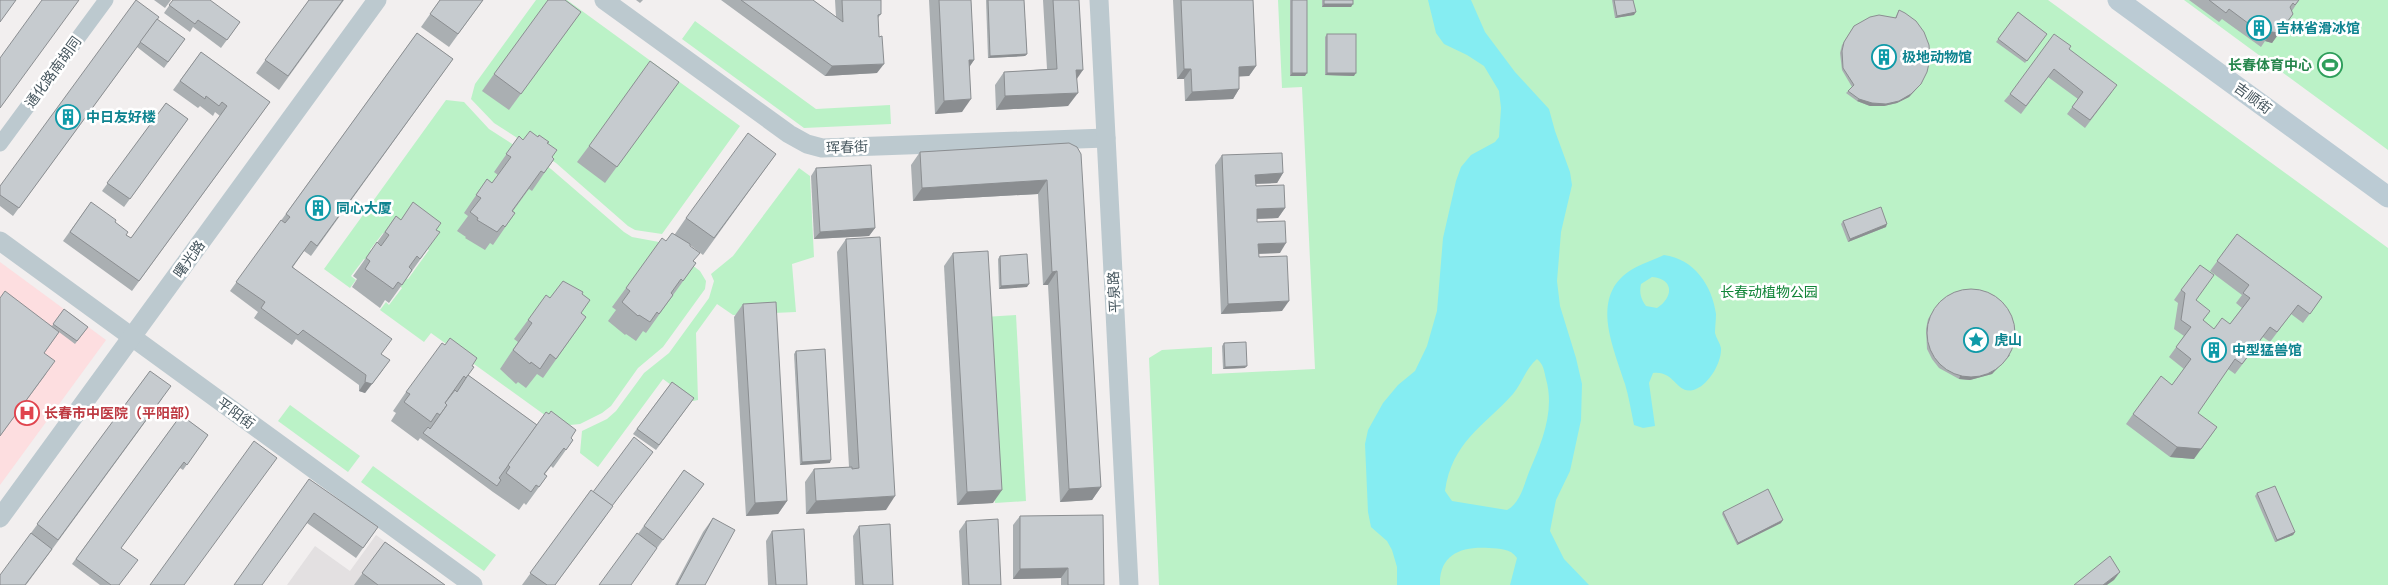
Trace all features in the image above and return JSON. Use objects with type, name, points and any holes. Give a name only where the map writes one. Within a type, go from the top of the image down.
[{"type":"main road","name":"吉顺街","points":[[2118,0],[2388,197]]},
{"type":"street","name":"通化路南胡同","points":[[0,144],[106,0]]},
{"type":"street","name":"曙光路","points":[[0,518],[377,0]]},
{"type":"street","name":"珲春街","points":[[604,0],[789,134],[807,144],[822,148],[1106,138]]},
{"type":"street","name":"平泉路","points":[[1099,0],[1129,585]]},
{"type":"street","name":"平阳街","points":[[0,241],[473,585]]},
{"type":"shaded area","name":"长春市中医院（平阳部）","points":[[0,262],[106,340],[0,485]]},
{"type":"shaded area","points":[[376,535],[444,585],[287,585],[315,546],[350,571]]},
{"type":"green space","points":[[536,0],[567,0],[740,126],[662,234],[635,230],[628,226],[556,163],[494,123],[471,99],[475,84]]},
{"type":"green space","name":"长春动植物公园","points":[[1278,0],[2048,0],[2388,248],[2388,585],[1159,585],[1149,358],[1162,350],[1212,347],[1212,374],[1315,369],[1302,87],[1282,88]]},
{"type":"green space","name":"长春体育中心","points":[[2184,0],[2388,0],[2388,150],[2361,130]]},
{"type":"green space","points":[[695,21],[816,109],[890,105],[891,124],[804,128],[682,39]]},
{"type":"green space","points":[[446,100],[464,102],[489,129],[551,169],[624,232],[632,237],[666,245],[700,271],[706,281],[705,289],[663,347],[638,368],[611,406],[602,413],[580,424],[570,425],[553,421],[431,333],[424,342],[380,310],[386,302],[389,305],[402,288],[398,285],[404,277],[408,279],[429,250],[426,248],[430,240],[400,219],[387,236],[383,233],[370,250],[375,254],[368,262],[364,259],[351,276],[356,280],[350,288],[324,269]]},
{"type":"green space","points":[[799,168],[810,176],[814,257],[792,264],[796,312],[733,315],[717,304],[696,333],[698,400],[693,401],[663,379],[598,467],[580,453],[582,431],[607,419],[616,411],[644,373],[669,353],[709,298],[714,281],[711,274],[733,256]]},
{"type":"green space","points":[[1016,315],[1026,501],[995,503],[984,317]]},
{"type":"green space","points":[[290,405],[360,456],[348,472],[278,421]]},
{"type":"green space","points":[[373,466],[496,555],[484,571],[361,482]]},
{"type":"water","points":[[1428,0],[1471,0],[1485,32],[1515,72],[1549,109],[1570,172],[1572,185],[1561,232],[1557,281],[1560,306],[1582,384],[1581,420],[1570,471],[1556,500],[1550,531],[1564,559],[1589,585],[1510,585],[1517,558],[1511,552],[1505,550],[1479,548],[1461,551],[1448,559],[1443,566],[1440,585],[1397,585],[1397,567],[1392,550],[1387,541],[1371,527],[1368,512],[1365,444],[1368,430],[1383,403],[1398,385],[1415,371],[1427,346],[1437,311],[1443,238],[1461,167],[1471,155],[1495,142],[1499,137],[1501,108],[1499,91],[1484,66],[1444,44],[1436,33]],"holes":[[[1537,359],[1543,368],[1548,391],[1548,415],[1542,438],[1518,498],[1507,510],[1452,501],[1445,491],[1454,460],[1470,437],[1513,394]]]},
{"type":"water","points":[[1664,255],[1675,257],[1693,268],[1706,284],[1714,303],[1716,314],[1715,333],[1721,348],[1721,354],[1710,378],[1696,389],[1684,389],[1667,375],[1653,373],[1649,383],[1655,426],[1643,428],[1634,425],[1626,389],[1612,343],[1607,314],[1609,300],[1614,287],[1623,276],[1627,272]],"holes":[[[1652,277],[1659,278],[1668,285],[1669,294],[1657,308],[1646,306],[1641,296],[1641,284]]]},
{"type":"building","points":[[0,0],[16,0],[0,22]]},
{"type":"building","points":[[42,0],[79,0],[0,108],[0,58]]},
{"type":"building","name":"中日友好楼","points":[[136,0],[159,17],[19,208],[0,195],[0,186]]},
{"type":"building","points":[[173,0],[210,0],[240,22],[227,40],[198,20],[195,24],[169,5]]},
{"type":"building","points":[[309,0],[343,0],[288,76],[265,60]]},
{"type":"building","points":[[440,0],[483,0],[458,34],[430,14]]},
{"type":"building","points":[[548,0],[565,0],[581,12],[521,94],[494,74]]},
{"type":"building","points":[[741,0],[813,0],[843,22],[842,0],[881,0],[881,14],[878,15],[879,37],[882,36],[884,64],[832,66]]},
{"type":"building","points":[[939,0],[971,0],[974,60],[969,60],[971,99],[944,101]]},
{"type":"building","points":[[988,0],[1024,0],[1027,54],[990,56]]},
{"type":"building","points":[[1053,0],[1079,0],[1083,70],[1076,70],[1078,93],[1005,96],[1004,72],[1057,69]]},
{"type":"building","points":[[1181,0],[1253,0],[1256,66],[1239,67],[1239,89],[1192,92],[1191,69],[1184,69]]},
{"type":"building","points":[[1292,0],[1307,0],[1307,73],[1292,73]]},
{"type":"building","points":[[1324,0],[1353,0],[1353,4],[1324,4]]},
{"type":"building","points":[[1614,0],[1633,0],[1636,12],[1617,16]]},
{"type":"building","name":"吉林省滑冰馆","points":[[2209,0],[2299,0],[2290,7],[2293,14],[2279,33],[2272,32],[2268,38],[2229,9],[2226,13]]},
{"type":"building","name":"极地动物馆","points":[[1899,10],[1916,21],[1924,32],[1929,45],[1930,59],[1927,72],[1921,84],[1911,94],[1899,101],[1886,104],[1872,103],[1859,99],[1848,91],[1854,85],[1843,68],[1842,51],[1844,42],[1854,26],[1870,17],[1879,15],[1896,18]]},
{"type":"building","points":[[2018,12],[2047,34],[2027,61],[1998,39]]},
{"type":"building","points":[[157,19],[185,39],[168,62],[140,42]]},
{"type":"building","name":"同心大厦","points":[[417,33],[453,59],[317,246],[311,241],[292,267],[392,339],[381,354],[390,360],[372,384],[365,382],[366,375],[303,330],[298,335],[261,308],[265,302],[236,282],[281,220],[285,223],[290,217],[286,214]]},
{"type":"building","points":[[1327,34],[1356,34],[1356,73],[1327,73]]},
{"type":"building","points":[[2054,34],[2071,46],[2069,49],[2117,85],[2090,120],[2072,107],[2083,92],[2054,69],[2026,106],[2010,94]]},
{"type":"building","points":[[201,52],[270,102],[139,281],[70,232],[91,202],[116,220],[115,222],[128,232],[126,235],[131,238],[227,106],[222,102],[219,106],[206,96],[205,99],[180,81]]},
{"type":"building","points":[[650,61],[679,82],[617,167],[589,146]]},
{"type":"building","points":[[166,103],[188,119],[130,199],[107,183]]},
{"type":"building","points":[[530,131],[549,142],[547,143],[557,150],[552,157],[554,159],[544,173],[541,171],[512,211],[515,213],[505,227],[503,225],[497,232],[477,220],[478,218],[470,212],[481,198],[476,195],[487,179],[492,183],[511,157],[506,154],[519,136],[523,140]]},
{"type":"building","points":[[748,133],[776,154],[714,238],[686,218]]},
{"type":"building","points":[[1069,143],[1077,147],[1081,154],[1101,487],[1069,489],[1057,271],[1052,272],[1047,180],[922,188],[920,152]]},
{"type":"building","points":[[1282,153],[1283,173],[1255,175],[1256,186],[1284,185],[1285,208],[1257,209],[1257,222],[1285,221],[1286,243],[1258,244],[1259,257],[1287,256],[1289,301],[1228,304],[1222,155]]},
{"type":"building","points":[[871,165],[875,228],[820,232],[816,168]]},
{"type":"building","points":[[413,202],[441,223],[436,230],[440,232],[420,259],[417,256],[409,267],[412,270],[402,285],[398,282],[393,289],[365,269],[370,261],[366,258],[377,242],[381,246],[389,235],[385,232],[396,216],[401,220]]},
{"type":"building","points":[[1881,207],[1887,224],[1850,239],[1843,221]]},
{"type":"building","points":[[672,233],[690,244],[700,253],[693,261],[696,263],[683,281],[681,279],[671,293],[673,295],[659,314],[657,312],[650,322],[638,316],[622,302],[630,291],[626,288],[662,238],[666,241]]},
{"type":"building","name":"中型猛兽馆","points":[[2237,234],[2322,297],[2310,314],[2298,305],[2277,332],[2270,327],[2242,364],[2235,359],[2198,413],[2217,427],[2201,449],[2177,447],[2133,414],[2161,376],[2172,385],[2191,359],[2176,347],[2191,327],[2181,320],[2185,293],[2181,290],[2200,265],[2214,275],[2196,300],[2210,311],[2203,320],[2214,329],[2222,318],[2230,324],[2250,298],[2243,293],[2249,285],[2217,261]]},
{"type":"building","points":[[880,237],[895,496],[816,501],[814,469],[859,468],[846,239]]},
{"type":"building","points":[[988,251],[1002,490],[967,492],[953,253]]},
{"type":"building","points":[[1027,254],[1029,284],[1001,286],[1000,256]]},
{"type":"building","points":[[563,281],[583,292],[582,294],[590,300],[581,313],[586,317],[556,359],[550,354],[540,369],[531,362],[530,364],[513,350],[532,323],[528,320],[546,295],[550,298]]},
{"type":"building","points":[[1971,289],[1988,293],[2002,302],[2011,316],[2015,333],[2011,350],[2002,364],[1988,373],[1971,377],[1954,373],[1940,364],[1931,350],[1927,333],[1931,316],[1940,302],[1954,293]]},
{"type":"building","points":[[5,291],[59,332],[44,353],[55,361],[0,436],[0,298]]},
{"type":"building","points":[[776,302],[787,501],[755,503],[743,304]]},
{"type":"building","points":[[64,309],[88,327],[77,341],[53,324]]},
{"type":"building","points":[[450,338],[477,358],[472,366],[474,367],[466,378],[464,376],[445,403],[447,405],[440,415],[437,413],[431,422],[404,402],[410,394],[406,392],[442,343],[445,345]]},
{"type":"building","points":[[1246,342],[1247,366],[1225,367],[1224,343]]},
{"type":"building","points":[[825,349],[831,460],[802,462],[796,351]]},
{"type":"building","points":[[150,371],[171,386],[58,540],[37,524]]},
{"type":"building","points":[[468,375],[537,425],[499,478],[501,480],[497,486],[423,433],[428,427],[430,429],[447,405],[445,403],[455,390],[457,392]]},
{"type":"building","points":[[672,382],[694,398],[659,445],[637,429]]},
{"type":"building","points":[[551,411],[576,430],[571,438],[573,440],[566,450],[564,448],[544,474],[547,476],[539,487],[536,485],[531,492],[506,473],[510,467],[508,465],[546,412],[549,414]]},
{"type":"building","points":[[181,415],[208,435],[187,465],[184,462],[121,548],[138,560],[119,585],[111,585],[76,559]]},
{"type":"building","points":[[634,437],[653,452],[612,506],[593,492]]},
{"type":"building","points":[[254,441],[277,458],[184,585],[150,585]]},
{"type":"building","points":[[684,470],[704,484],[663,540],[644,526]]},
{"type":"building","points":[[309,479],[378,527],[363,548],[314,513],[262,585],[234,585]]},
{"type":"building","points":[[2275,486],[2295,532],[2277,540],[2257,493]]},
{"type":"building","points":[[1768,489],[1783,520],[1738,543],[1723,512]]},
{"type":"building","points":[[591,490],[613,506],[555,585],[547,585],[530,573]]},
{"type":"building","points":[[1103,515],[1104,585],[1068,585],[1068,568],[1020,569],[1020,516]]},
{"type":"building","points":[[713,518],[735,530],[705,585],[677,585]]},
{"type":"building","points":[[998,519],[1001,585],[969,585],[966,521]]},
{"type":"building","points":[[890,524],[893,585],[863,585],[859,526]]},
{"type":"building","points":[[804,529],[807,585],[776,585],[772,531]]},
{"type":"building","points":[[31,533],[52,549],[25,585],[0,585],[0,575]]},
{"type":"building","points":[[637,533],[657,548],[631,585],[599,585]]},
{"type":"building","points":[[385,542],[445,585],[378,585],[362,573]]},
{"type":"building","points":[[2110,556],[2120,572],[2103,585],[2074,585]]},
{"type":"place","name":"吉林省滑冰馆","points":[[2259,28]]},
{"type":"place","name":"极地动物馆","points":[[1884,57]]},
{"type":"place","name":"长春体育中心","points":[[2330,65]]},
{"type":"place","name":"中日友好楼","points":[[68,117]]},
{"type":"place","name":"同心大厦","points":[[318,208]]},
{"type":"place","name":"虎山","points":[[1976,340]]},
{"type":"place","name":"中型猛兽馆","points":[[2214,350]]},
{"type":"place","name":"长春市中医院（平阳部）","points":[[27,413]]}]
